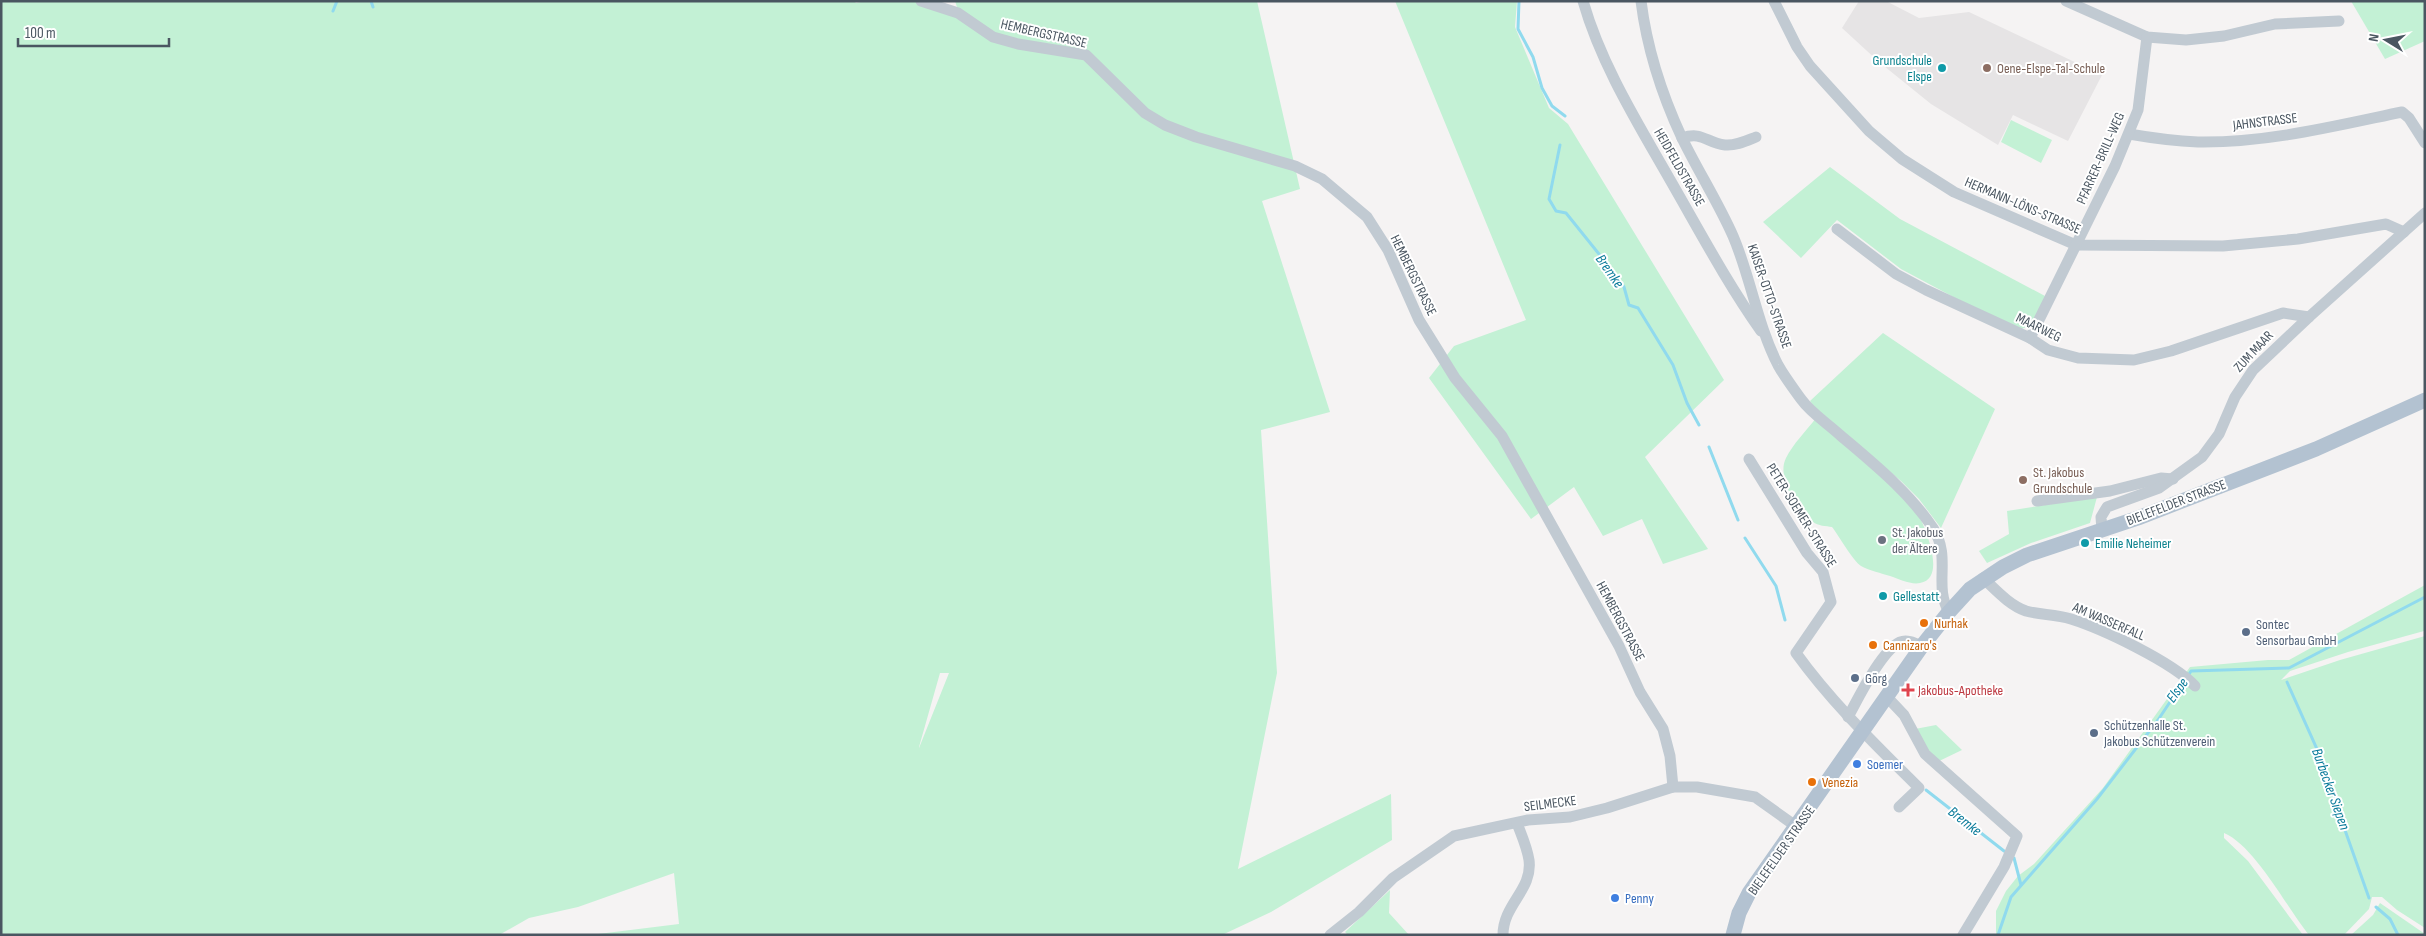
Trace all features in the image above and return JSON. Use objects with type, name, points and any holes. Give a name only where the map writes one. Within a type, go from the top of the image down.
[{"type":"main road","name":"BIELEFELDER STRASSE","points":[[1733,935],[1739,913],[1750,893],[1922,646],[1949,612],[1983,578],[2027,556],[2138,518],[2316,449],[2425,400]]},
{"type":"street","name":"HEMBERGSTRASSE","points":[[921,1],[958,14],[993,37],[1018,44],[1086,55],[1145,113],[1158,121],[1196,137],[1295,166],[1322,180],[1367,217],[1388,250],[1419,320],[1455,378],[1502,436],[1619,646],[1640,692],[1664,728],[1670,756],[1673,787]]},
{"type":"street","name":"HEIDFELDSTRASSE","points":[[1583,1],[1588,19],[1625,101],[1722,270],[1766,339]]},
{"type":"street","name":"KAISER-OTTO-STRASSE","points":[[1641,1],[1654,67],[1682,138],[1732,234],[1745,266],[1766,339],[1778,366],[1802,400],[1896,482],[1914,502],[1934,530],[1943,550],[1942,591],[1944,604],[1949,612]]},
{"type":"street","name":"HERMANN-LÖNS-STRASSE","points":[[1774,1],[1796,47],[1810,66],[1869,131],[1902,159],[1954,192],[2076,245],[2223,246],[2298,239],[2386,224],[2404,232]]},
{"type":"street","points":[[2066,1],[2147,36],[2186,40],[2224,36],[2275,24],[2339,21]]},
{"type":"street","name":"PFARRER-BRILL-WEG","points":[[2030,338],[2129,134],[2138,110],[2147,36]]},
{"type":"street","name":"JAHNSTRASSE","points":[[2129,134],[2198,142],[2238,140],[2302,132],[2402,112],[2409,118],[2425,143]]},
{"type":"street","points":[[1682,138],[1698,134],[1719,144],[1730,145],[1756,137]]},
{"type":"street","name":"ZUM MAAR","points":[[2102,530],[2101,517],[2107,507],[2159,488],[2202,457],[2212,446],[2244,382],[2253,370],[2308,317],[2425,213]]},
{"type":"street","name":"MAARWEG","points":[[1837,228],[1904,278],[1972,313],[2030,338],[2053,352],[2078,358],[2134,360],[2171,351],[2284,313],[2308,317]]},
{"type":"street","name":"PETER-SOEMER-STRASSE","points":[[1749,460],[1807,553],[1823,572],[1832,602],[1796,653],[1817,683],[1862,732],[1919,788],[1899,807]]},
{"type":"street","points":[[2037,501],[2110,491],[2154,479],[2173,479]]},
{"type":"street","name":"AM WASSERFALL","points":[[1983,578],[2014,605],[2026,611],[2071,618],[2136,647],[2189,681]]},
{"type":"street","points":[[1848,717],[1881,662],[1894,646],[1901,641],[1909,641],[1922,646]]},
{"type":"street","points":[[1887,697],[1904,715],[1925,754],[2016,836],[2014,847],[2004,867],[1963,935]]},
{"type":"street","name":"SEILMECKE","points":[[1330,935],[1359,912],[1393,878],[1454,836],[1517,823],[1570,817],[1607,808],[1673,787],[1697,787],[1755,798],[1797,827]]},
{"type":"street","points":[[1502,935],[1509,907],[1525,885],[1527,877],[1529,860],[1517,823]]},
{"type":"shaded area","name":"Oene-Elspe-Tal-Schule","points":[[1859,1],[1886,1],[1919,18],[1969,12],[2102,75],[2068,141],[2013,115],[1998,145],[1931,104],[1879,62],[1842,28]]},
{"type":"green space","points":[[1,1],[854,1],[856,3],[865,1],[935,1],[958,10],[955,1],[1257,1],[1300,189],[1262,201],[1330,412],[1261,430],[1277,673],[1238,869],[1391,794],[1392,840],[1271,912],[1222,935],[590,935],[679,924],[674,873],[578,907],[529,918],[499,935],[1,935]],"holes":[[[940,673],[949,673],[919,748]]]},
{"type":"green space","points":[[1395,1],[1517,1],[1515,27],[1549,108],[1568,124],[1724,380],[1645,457],[1708,549],[1663,564],[1642,519],[1603,536],[1574,487],[1531,519],[1429,378],[1454,346],[1526,320]]},
{"type":"green space","points":[[2351,1],[2425,1],[2425,41],[2385,59]]},
{"type":"green space","points":[[2011,120],[2052,140],[2041,163],[2001,142]]},
{"type":"green space","points":[[1830,167],[1900,219],[2045,296],[2033,325],[2021,329],[1974,308],[1901,269],[1837,220],[1801,258],[1763,222]]},
{"type":"green space","points":[[1883,333],[1995,409],[1941,528],[1919,499],[1901,481],[1816,409],[1810,401]]},
{"type":"green space","points":[[1816,418],[1874,466],[1914,508],[1925,528],[1933,556],[1932,574],[1928,580],[1920,583],[1909,582],[1861,566],[1850,554],[1832,527],[1813,522],[1795,502],[1786,484],[1784,466],[1786,458]]},
{"type":"green space","points":[[2097,497],[2090,523],[2031,543],[1987,563],[1979,551],[2009,534],[2007,511]]},
{"type":"green space","points":[[2425,585],[2424,631],[2348,652],[2290,671],[2281,680],[2340,660],[2425,636],[2425,928],[2397,910],[2382,897],[2372,897],[2369,909],[2344,935],[2309,935],[2259,864],[2236,840],[2224,833],[2224,838],[2248,861],[2303,935],[1996,935],[1996,911],[2006,891],[2018,876],[2034,864],[2103,788],[2190,667],[2289,660]]},
{"type":"green space","points":[[1936,725],[1962,750],[1935,763],[1915,729]]},
{"type":"green space","points":[[1390,890],[1389,913],[1409,935],[1348,935],[1345,932]]},
{"type":"green space","points":[[2380,903],[2425,935],[2351,935],[2373,915]]},
{"type":"waterway","points":[[333,11],[337,1]]},
{"type":"waterway","points":[[371,1],[373,7]]},
{"type":"waterway","name":"Bremke","points":[[1519,1],[1518,29],[1533,57],[1542,88],[1552,106],[1565,116]]},
{"type":"waterway","name":"Bremke","points":[[1560,145],[1549,199],[1556,211],[1566,213],[1603,259],[1624,287],[1629,305],[1638,308],[1673,365],[1687,403],[1699,425]]},
{"type":"waterway","name":"Bremke","points":[[1709,447],[1738,520]]},
{"type":"waterway","name":"Bremke","points":[[1745,538],[1776,586],[1785,620]]},
{"type":"waterway","name":"Elspe","points":[[2188,676],[2191,671],[2289,668],[2425,597]]},
{"type":"waterway","name":"Elspe","points":[[1998,935],[2011,897],[2097,799],[2158,720],[2184,681]]},
{"type":"waterway","name":"Burbecker Siepen","points":[[2287,682],[2325,767],[2369,898]]},
{"type":"waterway","name":"Bremke","points":[[1926,790],[2004,851]]},
{"type":"waterway","name":"Bremke","points":[[2014,858],[2021,885]]},
{"type":"waterway","name":"Burbecker Siepen","points":[[2376,907],[2390,919],[2398,935]]},
{"type":"place","name":"Grundschule Elspe","points":[[1942,68]]},
{"type":"place","name":"Oene-Elspe-Tal-Schule","points":[[1987,68]]},
{"type":"place","name":"St. Jakobus Grundschule","points":[[2023,480]]},
{"type":"place","name":"St. Jakobus der Ältere","points":[[1882,540]]},
{"type":"place","name":"Emilie Neheimer","points":[[2085,543]]},
{"type":"place","name":"Gellestatt","points":[[1883,596]]},
{"type":"place","name":"Nurhak","points":[[1924,623]]},
{"type":"place","name":"Sontec Sensorbau GmbH","points":[[2246,632]]},
{"type":"place","name":"Cannizaro's","points":[[1873,645]]},
{"type":"place","name":"Görg","points":[[1855,678]]},
{"type":"place","name":"Jakobus-Apotheke","points":[[1908,690]]},
{"type":"place","name":"Schützenhalle St. Jakobus Schützenverein","points":[[2094,733]]},
{"type":"place","name":"Soemer","points":[[1857,764]]},
{"type":"place","name":"Venezia","points":[[1812,782]]},
{"type":"place","name":"Penny","points":[[1615,898]]}]
